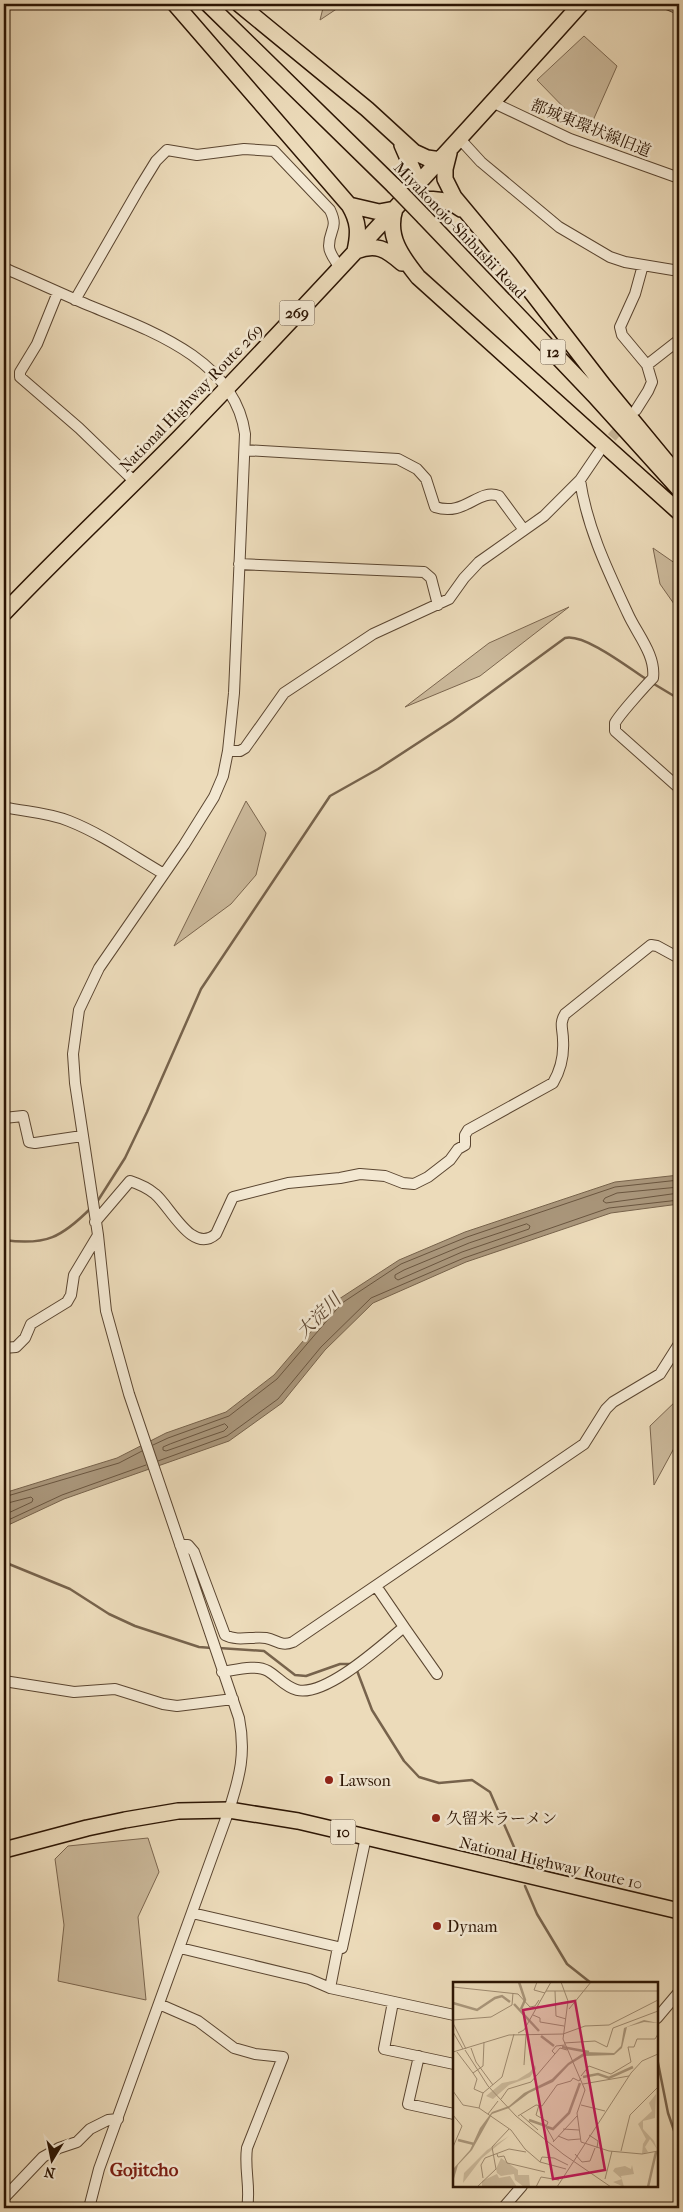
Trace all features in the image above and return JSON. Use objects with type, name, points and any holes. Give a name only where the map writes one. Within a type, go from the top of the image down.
[{"type":"highway","points":[[176,4],[349,205],[356,217],[359,228],[355,252]]},
{"type":"highway","name":"Miyakonojo-Shibushi Road","points":[[208,4],[394,186],[594,395],[679,489]]},
{"type":"highway","points":[[239,4],[360,102],[414,152],[427,158],[442,160]]},
{"type":"highway","name":"National Highway Route 269","points":[[4,612],[135,482],[340,268],[442,160],[456,142],[581,4]]},
{"type":"highway","points":[[397,138],[419,184]]},
{"type":"highway","points":[[456,142],[446,161],[445,178],[454,197],[509,263],[604,386],[679,476]]},
{"type":"highway","points":[[349,205],[379,212],[423,199],[444,200],[454,203],[466,213]]},
{"type":"highway","points":[[398,206],[391,228],[403,258],[418,277]]},
{"type":"highway","points":[[355,252],[371,246],[380,247],[388,251],[679,512]]},
{"type":"highway","name":"National Highway Route 10","points":[[4,1850],[125,1820],[178,1811],[230,1810],[298,1821],[679,1911]]},
{"type":"street","points":[[667,4],[679,9]]},
{"type":"street","name":"都城東環状線旧道","points":[[492,102],[570,139],[679,178]]},
{"type":"street","points":[[456,142],[546,218],[610,257],[625,262],[679,272]]},
{"type":"street","points":[[75,300],[140,187],[156,161],[167,150],[197,155],[244,149],[274,151],[330,210],[335,221],[329,246],[331,254],[340,268]]},
{"type":"street","points":[[636,410],[652,382],[647,365],[622,335],[620,327],[635,294],[643,265]]},
{"type":"street","points":[[4,268],[167,340],[216,374],[236,402],[243,421],[245,450],[234,693],[228,751],[223,776],[214,797],[99,968],[79,1010],[73,1054],[82,1136],[98,1235],[106,1311],[142,1434],[233,1699],[239,1718],[244,1748],[243,1763],[230,1810],[99,2169],[89,2208]]},
{"type":"street","points":[[58,292],[37,344],[20,372],[20,377],[79,428],[135,482]]},
{"type":"street","points":[[647,365],[679,340]]},
{"type":"street","points":[[245,450],[398,459],[416,469],[426,479],[435,506],[441,509],[459,508],[488,494],[494,494],[499,496],[524,530]]},
{"type":"street","points":[[228,751],[240,752],[245,748],[284,693],[372,634],[449,599],[464,578],[479,562],[544,516],[580,480],[599,452]]},
{"type":"street","points":[[580,480],[584,504],[598,546],[654,670],[654,678],[639,692],[615,724],[615,731],[679,788]]},
{"type":"street","points":[[239,564],[424,572],[431,578],[438,605]]},
{"type":"street","points":[[4,807],[47,814],[69,821],[94,833],[164,874]]},
{"type":"street","points":[[94,1218],[130,1181],[155,1194],[186,1231],[195,1237],[204,1239],[211,1238],[216,1234],[233,1197],[288,1183],[360,1174],[385,1176],[403,1183],[414,1184],[428,1177],[450,1160],[458,1148],[465,1145],[465,1135],[468,1130],[553,1083],[562,1057],[561,1022],[565,1014],[651,945],[657,946],[679,958]]},
{"type":"street","points":[[4,1118],[23,1116],[29,1142],[35,1143],[82,1136]]},
{"type":"street","points":[[4,1348],[16,1347],[25,1338],[31,1324],[67,1302],[71,1295],[74,1276],[88,1249],[98,1235]]},
{"type":"street","points":[[180,1545],[188,1544],[194,1552],[221,1630],[225,1635],[232,1639],[266,1638],[286,1645],[584,1444],[606,1410],[614,1402],[660,1374],[679,1344]]},
{"type":"street","points":[[376,1586],[437,1674]]},
{"type":"street","points":[[222,1670],[259,1668],[267,1670],[290,1687],[308,1690],[346,1673],[404,1627]]},
{"type":"street","points":[[4,1681],[74,1692],[115,1689],[163,1704],[177,1706],[233,1699]]},
{"type":"street","points":[[192,1913],[342,1948],[366,1837]]},
{"type":"street","points":[[330,1988],[338,1947]]},
{"type":"street","points":[[180,1948],[310,1978],[330,1988],[453,2015]]},
{"type":"street","points":[[658,2017],[679,1992]]},
{"type":"street","points":[[393,2002],[384,2049],[453,2064]]},
{"type":"street","points":[[159,2004],[198,2021],[234,2048],[255,2054],[283,2057],[247,2148],[245,2163],[249,2196],[247,2208]]},
{"type":"street","points":[[418,2056],[408,2104],[453,2114]]},
{"type":"street","points":[[4,2198],[43,2157],[77,2142],[90,2129],[108,2120],[118,2119]]},
{"type":"street","points":[[503,2208],[521,2187]]},
{"type":"shaded area","points":[[324,4],[344,4],[320,20]]},
{"type":"shaded area","points":[[584,36],[617,66],[591,125],[575,119],[537,80]]},
{"type":"shaded area","points":[[653,548],[679,566],[679,611],[660,584]]},
{"type":"shaded area","points":[[569,607],[480,676],[405,707],[489,643]]},
{"type":"shaded area","points":[[246,801],[266,833],[256,875],[231,904],[174,946]]},
{"type":"shaded area","points":[[679,1398],[679,1439],[654,1485],[650,1426]]},
{"type":"shaded area","points":[[148,1838],[159,1872],[138,1917],[146,2000],[58,1981],[64,1925],[55,1859],[68,1846]]},
{"type":"water","points":[[679,1175],[679,1204],[611,1213],[466,1262],[373,1303],[325,1350],[282,1403],[229,1441],[64,1499],[4,1527],[4,1493],[117,1458],[166,1433],[226,1412],[274,1375],[339,1299],[399,1260],[465,1232],[615,1182]]},
{"type":"waterway","points":[[97,1202],[125,1158],[201,989],[330,796],[378,769],[453,720],[565,638],[573,638],[594,646],[646,679]]},
{"type":"waterway","points":[[654,684],[679,699]]},
{"type":"waterway","points":[[4,1240],[31,1242],[52,1237],[71,1226],[91,1208]]},
{"type":"waterway","points":[[4,1562],[70,1589],[109,1614],[135,1626],[199,1647],[212,1648]]},
{"type":"waterway","points":[[219,1648],[264,1651],[295,1675],[306,1676],[340,1664],[353,1664]]},
{"type":"waterway","points":[[356,1668],[372,1710],[404,1761],[419,1777],[439,1783],[472,1780],[490,1792],[514,1847]]},
{"type":"waterway","points":[[525,1886],[537,1914],[567,1964],[590,1982]]},
{"type":"waterway","points":[[658,2063],[668,2113],[679,2145]]},
{"type":"tunnel","points":[[602,449],[625,422]]},
{"type":"place","name":"Lawson","points":[[329,1780]]},
{"type":"place","name":"久留米ラーメン","points":[[436,1818]]},
{"type":"place","name":"Dynam","points":[[437,1926]]},
{"type":"district","name":"Gojitcho","points":[[144,2170]]},
{"type":"water label","name":"大淀川","points":[[319,1316]]}]
